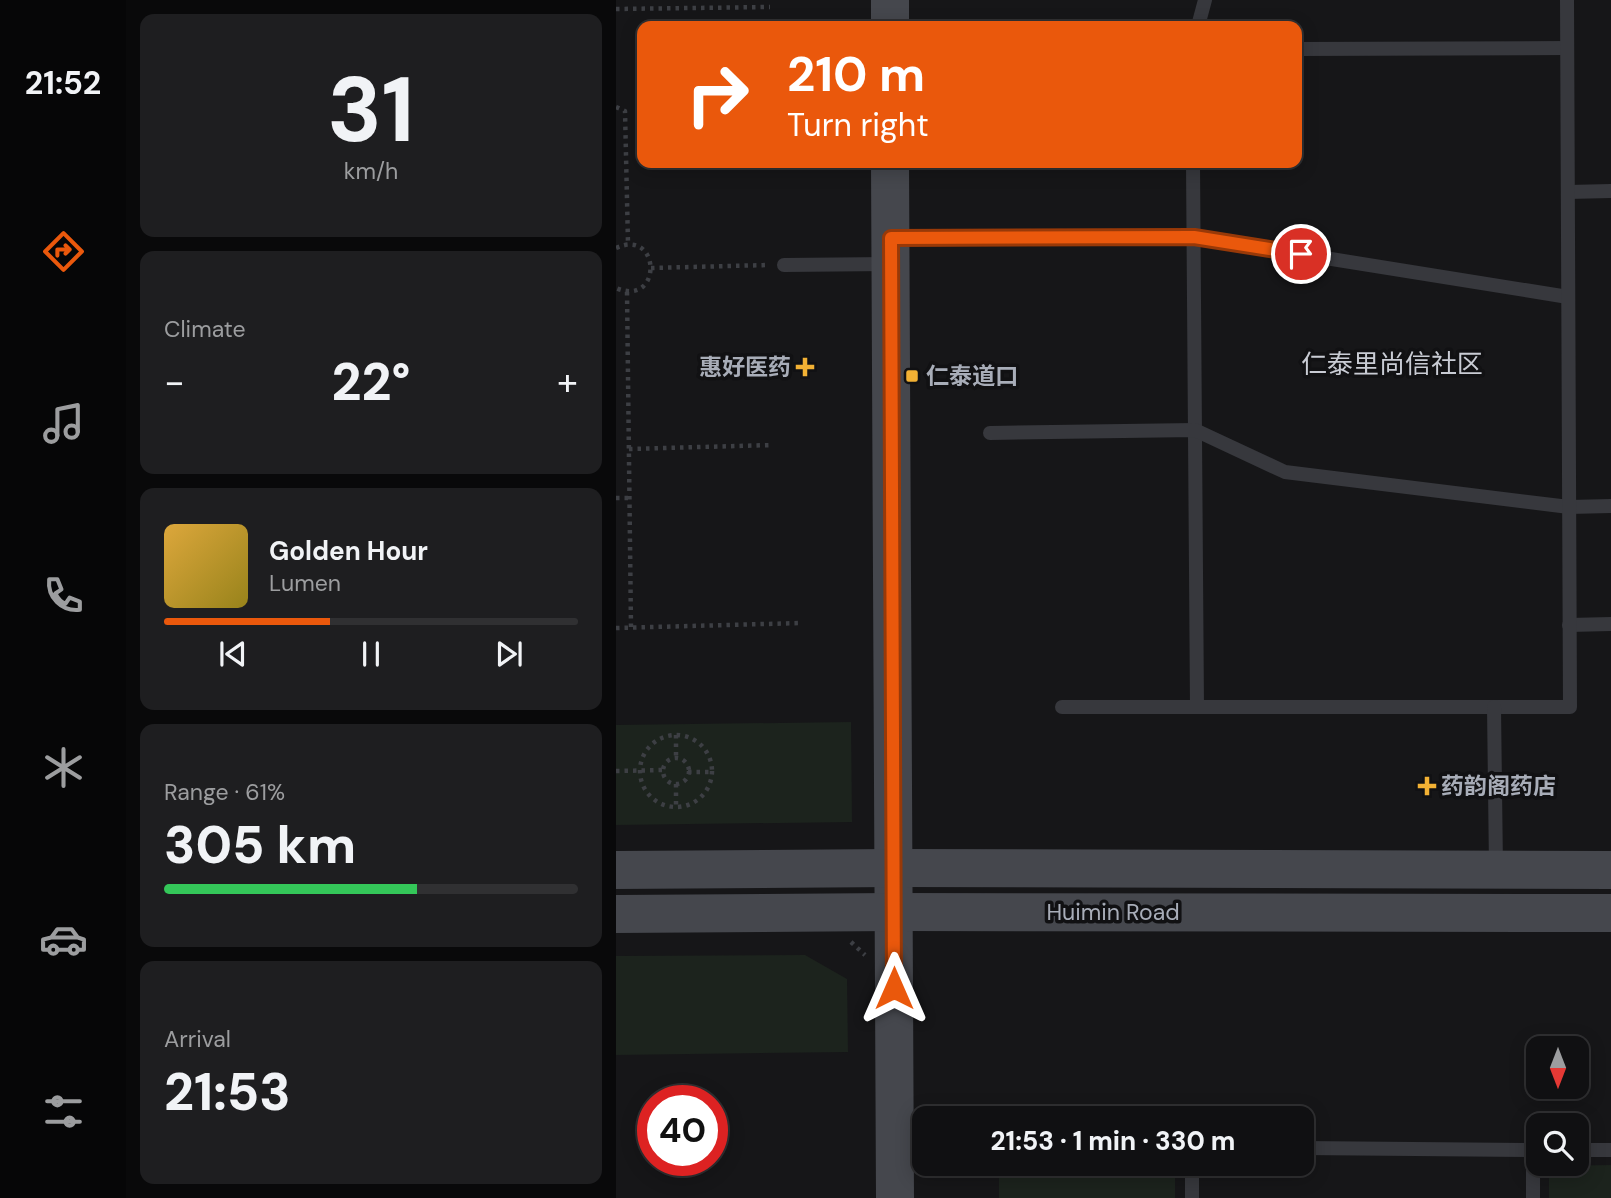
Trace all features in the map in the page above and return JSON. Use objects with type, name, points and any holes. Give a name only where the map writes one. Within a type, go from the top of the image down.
[{"type":"main road","points":[[890,0],[890,21]]},
{"type":"main road","points":[[890,168],[895,1198]]},
{"type":"main road","name":"Huimin Road","points":[[616,870],[1611,870]]},
{"type":"main road","name":"Huimin Road","points":[[616,914],[1611,913]]},
{"type":"lane","points":[[1199,21],[1205,0]]},
{"type":"lane","points":[[1062,706],[1570,706],[1567,0]]},
{"type":"lane","points":[[1302,49],[1567,48]]},
{"type":"lane","points":[[1193,168],[1197,706]]},
{"type":"lane","points":[[1568,192],[1611,191]]},
{"type":"lane","points":[[783,265],[891,251],[1194,237],[1568,297]]},
{"type":"lane","points":[[990,433],[1195,430],[1285,472],[1569,508],[1611,506]]},
{"type":"lane","points":[[1569,625],[1611,624]]},
{"type":"lane","points":[[1494,706],[1496,869]]},
{"type":"lane","points":[[1314,1149],[1526,1150]]},
{"type":"lane","points":[[1589,1150],[1611,1150]]},
{"type":"lane","points":[[1192,1176],[1192,1198]]},
{"type":"lane","points":[[1533,1198],[1534,1176]]},
{"type":"path","points":[[616,9],[770,7]]},
{"type":"path","points":[[616,107],[625,111],[628,244]]},
{"type":"path","points":[[616,248],[628,244],[636,246],[648,255],[651,268],[649,278],[639,289],[627,292],[616,288]]},
{"type":"path","points":[[651,268],[783,265]]},
{"type":"path","points":[[627,292],[631,627]]},
{"type":"path","points":[[629,449],[773,445]]},
{"type":"path","points":[[616,498],[630,498]]},
{"type":"path","points":[[616,628],[802,623]]},
{"type":"path","points":[[676,735],[676,758]]},
{"type":"path","points":[[676,735],[691,738],[701,745],[712,765],[711,778],[708,789],[700,798],[690,804],[667,806],[656,801],[647,792],[640,771],[642,759],[657,740],[676,735]]},
{"type":"path","points":[[676,758],[688,766],[687,778],[676,784],[665,779],[663,770],[668,760],[676,758]]},
{"type":"path","points":[[616,771],[663,770]]},
{"type":"path","points":[[688,772],[711,772]]},
{"type":"path","points":[[676,784],[676,806]]},
{"type":"shaded area","points":[[851,722],[852,822],[616,825],[616,725]]},
{"type":"shaded area","points":[[805,955],[847,979],[848,1052],[616,1055],[616,956]]},
{"type":"shaded area","points":[[1589,1165],[1611,1165],[1611,1198],[1549,1198],[1549,1176],[1589,1176]]},
{"type":"shaded area","points":[[999,1176],[1175,1176],[1175,1198],[999,1198]]},
{"type":"place","name":"惠好医药","points":[[805,367]]},
{"type":"place","name":"仁泰道口","points":[[912,376]]},
{"type":"place","name":"药韵阁药店","points":[[1427,786]]},
{"type":"district","name":"仁泰里尚信社区","points":[[1392,364]]},
{"type":"route","points":[[894,988],[891,238],[1194,237],[1301,254]]}]
